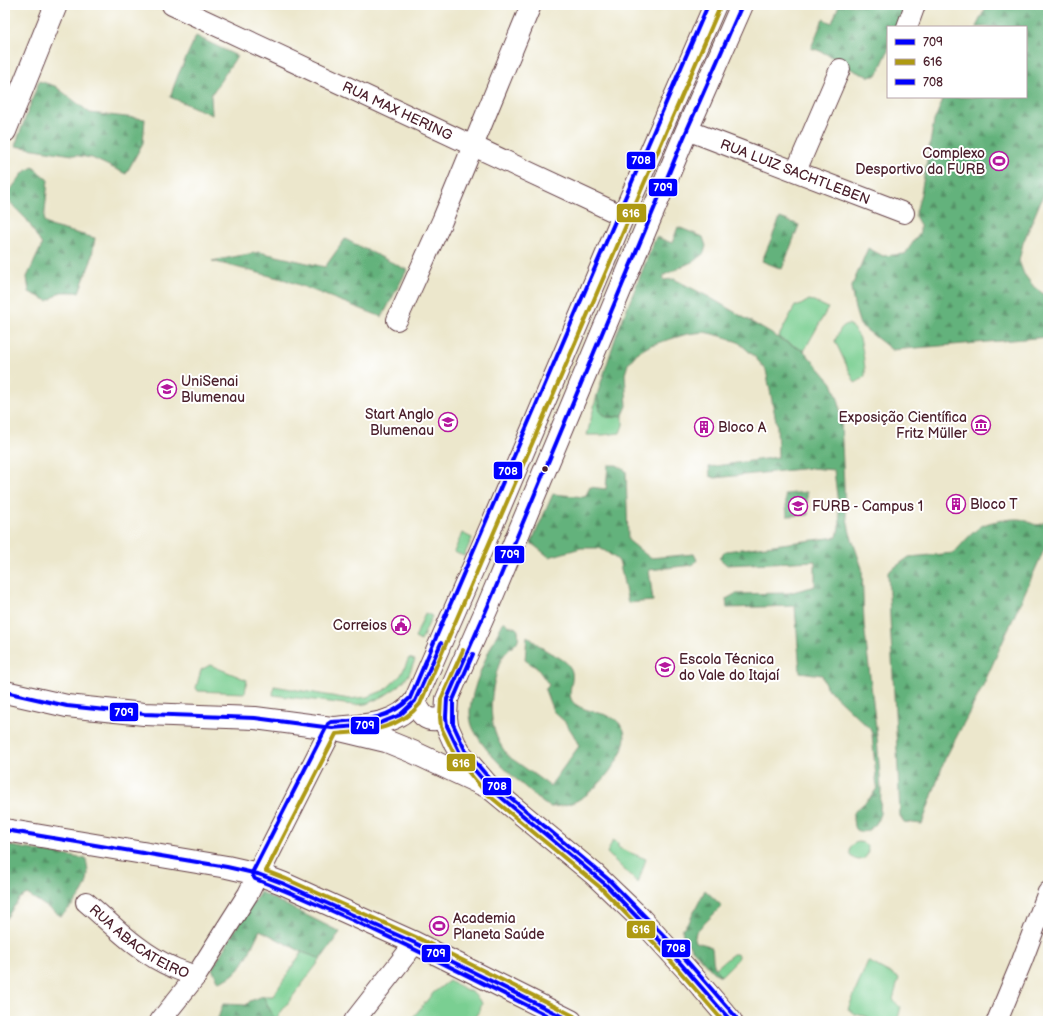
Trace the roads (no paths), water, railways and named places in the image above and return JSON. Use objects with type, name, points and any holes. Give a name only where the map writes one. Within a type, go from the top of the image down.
[{"type":"main road","points":[[7,118],[56,5]]},
{"type":"main road","points":[[332,728],[372,725],[385,721],[400,715],[410,708],[415,701],[491,527],[623,216],[716,5]]},
{"type":"main road","points":[[731,1021],[678,959],[605,884],[490,788],[460,753],[447,726],[446,717],[447,699],[488,606],[687,130],[742,5]]},
{"type":"main road","points":[[623,216],[647,228]]},
{"type":"main road","points":[[5,692],[82,708],[144,714],[255,718],[332,728],[386,741],[490,788]]},
{"type":"main road","points":[[415,701],[418,709],[424,717],[439,720],[446,717]]},
{"type":"main road","points":[[258,874],[332,728]]},
{"type":"main road","points":[[5,830],[220,865],[258,874],[282,883],[415,943],[571,1021]]},
{"type":"street","name":"RUA MAX HERING","points":[[172,5],[623,216]]},
{"type":"street","points":[[397,320],[442,221],[531,5]]},
{"type":"street","points":[[907,26],[915,5]]},
{"type":"street","points":[[796,171],[840,69]]},
{"type":"street","name":"RUA LUIZ SACHTLEBEN","points":[[687,130],[904,213]]},
{"type":"street","points":[[160,1021],[196,976],[248,894],[258,874]]},
{"type":"street","points":[[997,1021],[1048,892]]},
{"type":"street","name":"RUA ABACATEIRO","points":[[86,902],[124,936],[148,954],[172,967],[196,976]]},
{"type":"street","points":[[354,1021],[415,943]]},
{"type":"place","name":"Complexo Desportivo da FURB","points":[[999,161]]},
{"type":"place","name":"UniSenai Blumenau","points":[[167,389]]},
{"type":"place","name":"Start Anglo Blumenau","points":[[448,422]]},
{"type":"place","name":"Exposição Científica Fritz Müller","points":[[981,425]]},
{"type":"place","name":"Bloco A","points":[[704,427]]},
{"type":"place","name":"Bloco T","points":[[956,504]]},
{"type":"place","name":"FURB - Campus 1","points":[[798,506]]},
{"type":"place","name":"Correios","points":[[401,625]]},
{"type":"place","name":"Escola Técnica do Vale do Itajaí","points":[[665,667]]},
{"type":"place","name":"Academia Planeta Saúde","points":[[439,926]]}]
